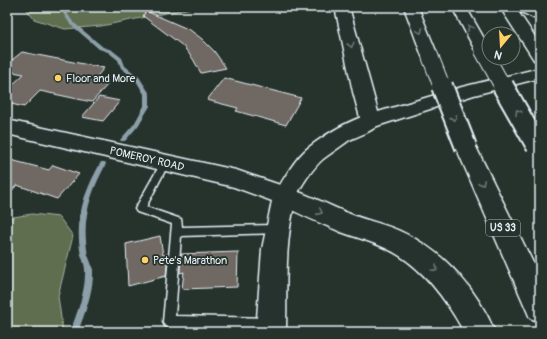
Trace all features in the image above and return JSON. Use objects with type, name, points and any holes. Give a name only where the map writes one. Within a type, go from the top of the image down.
[{"type":"main road","points":[[342,7],[362,92],[371,121]]},
{"type":"main road","name":"US 33","points":[[410,7],[466,147],[540,308]]},
{"type":"main road","points":[[458,7],[539,148]]},
{"type":"main road","points":[[507,7],[540,56]]},
{"type":"main road","points":[[521,7],[540,17]]},
{"type":"main road","points":[[271,328],[277,229],[285,196],[301,170],[315,154],[340,136],[371,121],[468,91],[540,73]]},
{"type":"main road","name":"POMEROY ROAD","points":[[7,128],[236,179],[285,196],[344,223],[395,241],[408,247],[424,258],[436,269],[467,309],[480,332]]},
{"type":"lane","points":[[165,163],[140,209],[177,222],[169,322],[271,328]]},
{"type":"lane","points":[[176,232],[277,229]]},
{"type":"green space","points":[[25,7],[196,7],[101,26],[65,29],[34,19]]},
{"type":"green space","points":[[32,214],[59,217],[73,236],[58,296],[63,332],[7,332],[7,218]]},
{"type":"building","points":[[146,11],[190,30],[214,51],[226,68],[201,73],[183,46],[143,16]]},
{"type":"building","name":"Floor and More","points":[[22,52],[104,68],[93,81],[108,84],[92,102],[40,91],[24,107],[7,103],[7,90],[24,74],[7,71],[7,64]]},
{"type":"building","points":[[224,78],[301,98],[286,125],[236,111],[238,108],[207,100]]},
{"type":"building","points":[[99,97],[120,101],[103,121],[82,117]]},
{"type":"building","points":[[7,159],[49,170],[53,165],[79,174],[57,199],[17,185],[7,196]]},
{"type":"building","name":"Pete's Marathon","points":[[160,236],[163,255],[168,254],[166,276],[128,286],[126,244]]},
{"type":"building","points":[[238,252],[237,287],[182,289],[184,272],[180,273],[181,254]]},
{"type":"waterway","points":[[61,7],[71,23],[101,48],[110,51],[120,59],[123,67],[137,78],[147,94],[147,106],[136,125],[123,140]]},
{"type":"waterway","points":[[74,332],[86,295],[89,272],[89,267],[83,249],[83,215],[88,195],[103,164]]},
{"type":"place","name":"Floor and More","points":[[58,78]]},
{"type":"place","name":"Pete's Marathon","points":[[145,260]]}]
